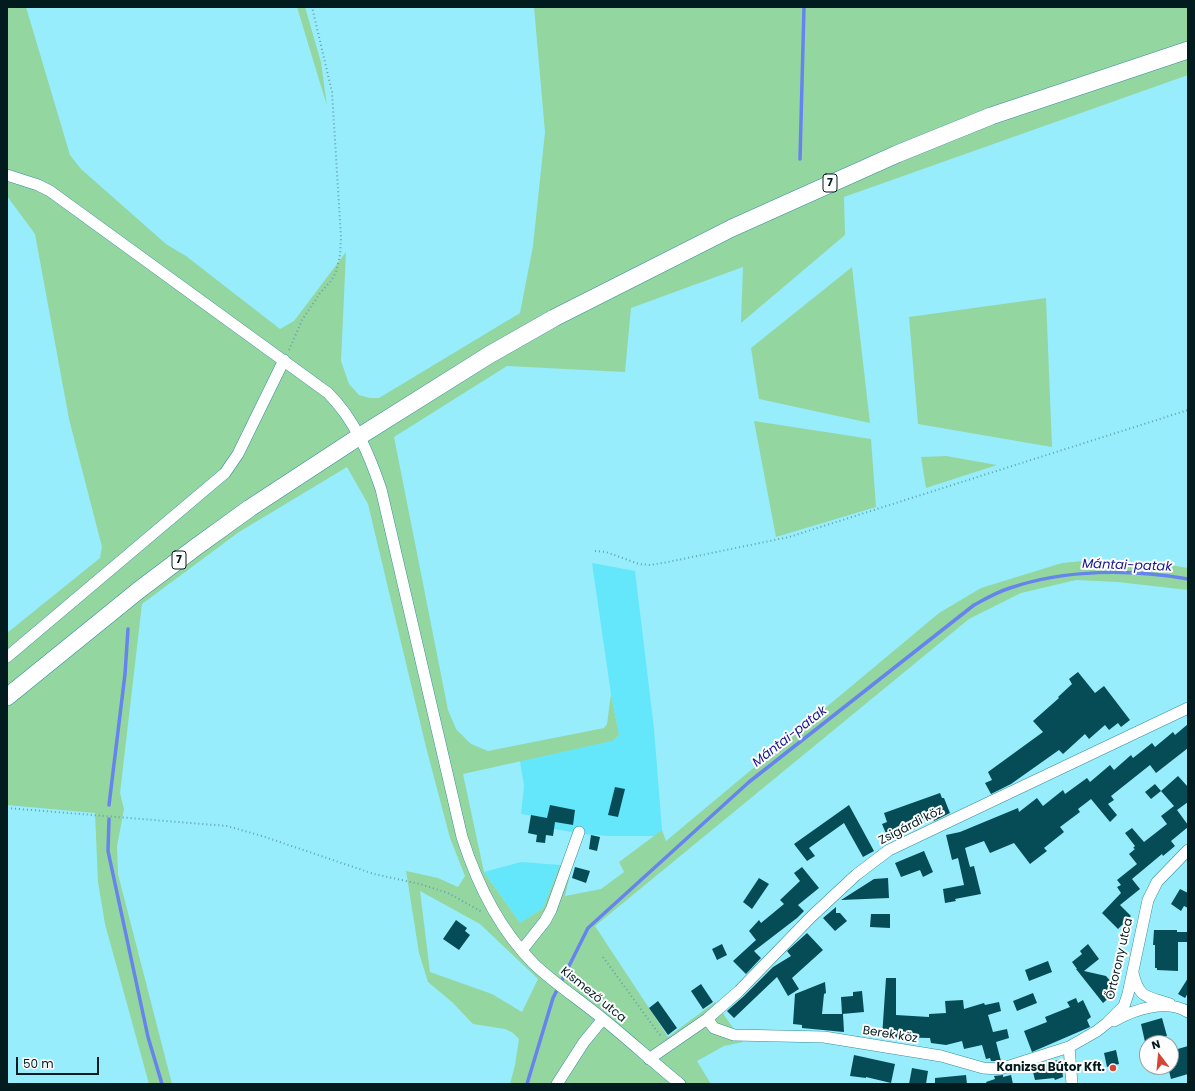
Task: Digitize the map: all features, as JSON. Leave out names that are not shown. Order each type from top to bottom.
[{"type":"main road","name":"7","points":[[7,697],[196,547],[250,508],[360,436],[489,355],[554,318],[739,224],[897,154],[991,116],[1188,50]]},
{"type":"street","name":"Kismező utca","points":[[7,175],[38,185],[50,191],[328,393],[349,417],[360,436],[376,477],[387,514],[468,858],[483,891],[498,919],[533,963],[552,980],[603,1019],[680,1084]]},
{"type":"street","points":[[7,657],[225,473],[238,454],[284,360]]},
{"type":"street","name":"Zsigárdi köz","points":[[649,1058],[707,1019],[739,991],[812,916],[856,875],[889,850],[911,838],[1188,708]]},
{"type":"street","points":[[522,950],[545,921],[551,910],[579,832]]},
{"type":"street","name":"Őrtorony utca","points":[[1069,1046],[1097,1031],[1124,1006],[1128,994],[1145,910],[1152,890],[1166,872],[1188,850]]},
{"type":"street","points":[[1132,970],[1136,985],[1140,992],[1184,1010]]},
{"type":"street","points":[[1097,1031],[1122,1016],[1136,1010],[1162,1006],[1184,1010]]},
{"type":"street","points":[[556,1084],[575,1055],[603,1019]]},
{"type":"street","name":"Berek köz","points":[[707,1019],[714,1028],[734,1035],[824,1037],[942,1056],[992,1069],[1000,1069],[1069,1046]]},
{"type":"street","points":[[1069,1046],[1072,1084]]},
{"type":"path","points":[[284,360],[302,320],[320,293],[332,281],[340,255],[341,237],[332,92],[312,7]]},
{"type":"path","points":[[595,551],[606,552],[639,564],[650,565],[789,537],[1188,410]]},
{"type":"path","points":[[7,808],[227,826],[262,836],[374,874],[420,884],[448,893],[488,916],[498,919]]},
{"type":"path","points":[[603,957],[659,1034],[671,1044]]},
{"type":"shaded area","points":[[592,563],[635,571],[654,729],[662,830],[655,836],[609,836],[583,834],[538,826],[540,817],[521,814],[524,786],[520,761],[611,741],[619,735],[611,694]]},
{"type":"shaded area","points":[[521,862],[560,865],[543,908],[520,923],[484,872]]},
{"type":"green space","points":[[7,7],[26,7],[70,155],[81,169],[166,244],[186,256],[280,329],[294,321],[346,252],[341,361],[349,384],[359,395],[370,398],[379,398],[520,313],[533,246],[545,132],[534,7],[1188,7],[1188,75],[844,197],[845,235],[741,323],[743,267],[631,308],[625,372],[507,366],[394,437],[448,710],[456,729],[471,744],[488,751],[604,728],[607,724],[611,694],[619,735],[612,741],[463,774],[484,872],[520,923],[543,908],[560,865],[572,866],[565,896],[601,889],[624,872],[619,862],[662,830],[666,841],[939,613],[981,588],[1062,563],[1094,560],[1164,564],[1188,568],[1188,590],[1118,582],[1076,580],[1021,593],[969,619],[595,926],[668,1037],[715,1002],[743,1042],[724,1046],[697,1061],[711,1084],[510,1084],[519,1039],[513,1033],[505,1029],[473,1024],[452,1002],[428,982],[419,953],[406,871],[438,878],[458,887],[465,876],[450,838],[426,747],[368,504],[347,467],[239,532],[142,604],[120,793],[124,809],[117,846],[118,874],[172,1084],[149,1084],[105,924],[98,882],[95,813],[7,805],[7,633],[100,558],[102,547],[69,419],[35,234],[7,196]],"holes":[[[420,891],[480,924],[538,979],[522,1012],[492,994],[430,972]]]},
{"type":"green space","points":[[297,7],[305,7],[321,62],[327,106]]},
{"type":"green space","points":[[852,267],[870,423],[759,399],[751,348]]},
{"type":"green space","points":[[1046,298],[1052,447],[918,424],[909,317]]},
{"type":"green space","points":[[754,421],[871,439],[876,507],[776,537]]},
{"type":"green space","points":[[946,456],[997,465],[926,488],[921,457]]},
{"type":"building","points":[[1078,672],[1095,693],[1104,686],[1130,720],[1121,727],[1118,723],[1109,730],[1105,725],[1089,739],[1085,734],[1063,754],[1059,750],[1011,784],[991,794],[985,783],[992,780],[988,772],[1043,732],[1033,721],[1059,698],[1058,697],[1072,684],[1069,679]]},
{"type":"building","points":[[1188,724],[1188,748],[1156,773],[1150,765],[1111,796],[1114,800],[1108,804],[1117,815],[1110,822],[1091,799],[1078,809],[1080,812],[1060,827],[1064,832],[1044,848],[1047,851],[1030,864],[1014,843],[990,853],[984,841],[965,848],[970,867],[974,866],[981,894],[955,899],[956,901],[945,903],[943,889],[964,885],[958,858],[952,860],[946,835],[960,832],[1018,808],[1019,812],[1037,798],[1043,806],[1063,790],[1065,794],[1087,778],[1090,782],[1110,765],[1114,770],[1131,755],[1133,758],[1152,743],[1155,747],[1173,732],[1175,735]]},
{"type":"building","points":[[1178,776],[1188,787],[1188,802],[1177,810],[1188,827],[1171,841],[1175,846],[1163,856],[1162,854],[1132,879],[1140,889],[1120,905],[1131,916],[1118,929],[1102,913],[1121,893],[1117,887],[1121,885],[1117,880],[1137,864],[1129,854],[1135,849],[1133,848],[1135,846],[1125,833],[1132,828],[1144,842],[1167,824],[1161,816],[1174,806],[1161,791]]},
{"type":"building","points":[[1155,784],[1161,791],[1151,799],[1145,792]]},
{"type":"building","points":[[615,787],[625,789],[618,817],[608,815]]},
{"type":"building","points":[[940,793],[942,798],[944,798],[950,813],[934,821],[932,815],[898,827],[901,834],[892,837],[891,835],[887,836],[882,824],[887,822],[884,813]]},
{"type":"building","points":[[550,805],[575,810],[573,825],[555,822],[553,836],[546,835],[545,843],[536,842],[537,835],[528,833],[531,815],[547,818]]},
{"type":"building","points":[[849,805],[874,851],[863,857],[844,823],[809,848],[815,856],[807,861],[794,844]]},
{"type":"building","points":[[591,835],[600,837],[597,851],[589,849]]},
{"type":"building","points":[[924,851],[933,872],[923,877],[920,870],[901,877],[895,863]]},
{"type":"building","points":[[575,867],[590,871],[586,883],[572,878]]},
{"type":"building","points":[[802,867],[819,888],[798,905],[804,911],[797,918],[754,951],[761,958],[746,974],[733,961],[756,940],[749,931],[759,920],[761,923],[784,904],[780,900],[800,881],[794,873]]},
{"type":"building","points":[[759,878],[769,884],[752,909],[743,902]]},
{"type":"building","points":[[888,878],[889,898],[841,900],[874,879]]},
{"type":"building","points":[[1180,889],[1188,893],[1188,908],[1184,906],[1181,911],[1171,904]]},
{"type":"building","points":[[836,907],[836,913],[840,913],[847,921],[835,931],[823,918]]},
{"type":"building","points":[[871,914],[890,914],[890,928],[870,927]]},
{"type":"building","points":[[456,920],[467,928],[465,931],[470,935],[459,950],[443,939]]},
{"type":"building","points":[[1154,930],[1177,930],[1177,932],[1188,932],[1188,942],[1178,942],[1178,971],[1157,970],[1157,968],[1155,968],[1155,945],[1153,945]]},
{"type":"building","points":[[807,933],[823,950],[792,978],[799,989],[788,996],[777,977],[734,1018],[727,1011],[773,967],[791,956],[787,951]]},
{"type":"building","points":[[722,944],[727,955],[717,960],[712,949]]},
{"type":"building","points":[[1088,944],[1099,959],[1084,971],[1106,976],[1118,990],[1103,1003],[1072,962],[1082,954],[1080,951]]},
{"type":"building","points":[[1048,961],[1052,972],[1029,981],[1025,970]]},
{"type":"building","points":[[886,978],[896,978],[896,1015],[929,1017],[929,1014],[946,1013],[945,1001],[963,1000],[964,1009],[984,1003],[985,1005],[999,1002],[1001,1011],[988,1015],[993,1032],[1007,1029],[1009,1038],[996,1042],[1001,1061],[991,1061],[990,1058],[986,1059],[982,1045],[964,1049],[962,1041],[946,1045],[931,1043],[930,1038],[882,1037]]},
{"type":"building","points":[[1188,978],[1188,993],[1185,998],[1178,994]]},
{"type":"building","points":[[825,982],[826,993],[824,994],[822,1014],[843,1014],[844,1032],[802,1028],[802,1025],[793,1024],[795,994]]},
{"type":"building","points":[[701,984],[713,1002],[703,1009],[691,991]]},
{"type":"building","points":[[862,991],[864,1012],[842,1014],[841,997],[853,996],[853,992]]},
{"type":"building","points":[[1033,993],[1037,1003],[1017,1011],[1013,1001]]},
{"type":"building","points":[[1076,998],[1078,1003],[1083,1000],[1091,1017],[1087,1020],[1090,1027],[1032,1052],[1024,1031],[1047,1022],[1045,1017],[1070,1007],[1067,1002]]},
{"type":"building","points":[[658,1001],[677,1028],[668,1035],[649,1008]]},
{"type":"building","points":[[1162,1018],[1167,1035],[1143,1035],[1141,1024]]},
{"type":"building","points":[[1188,1046],[1188,1074],[1171,1079],[1170,1075],[1179,1075],[1179,1049]]},
{"type":"building","points":[[1116,1050],[1119,1064],[1107,1067],[1104,1053]]},
{"type":"building","points":[[854,1055],[895,1064],[891,1083],[866,1077],[850,1076]]},
{"type":"building","points":[[1061,1059],[1063,1077],[1055,1080],[1054,1078],[1035,1080],[1032,1068]]},
{"type":"building","points":[[912,1068],[928,1071],[926,1084],[909,1084]]},
{"type":"building","points":[[966,1075],[967,1084],[935,1084],[935,1078]]},
{"type":"building","points":[[1003,1075],[1003,1077],[1011,1075],[1013,1084],[987,1084],[986,1082],[995,1079],[994,1076]]},
{"type":"waterway","points":[[800,159],[804,7]]},
{"type":"waterway","name":"Mántai-patak","points":[[527,1084],[553,998],[588,928],[749,782],[974,605],[1010,588],[1053,577],[1076,574],[1121,572],[1188,579]]},
{"type":"waterway","points":[[109,805],[125,674],[128,629]]},
{"type":"waterway","points":[[109,819],[108,851],[148,1037],[162,1084]]},
{"type":"place","name":"Kanizsa Bútor Kft.","points":[[1113,1068]]}]
